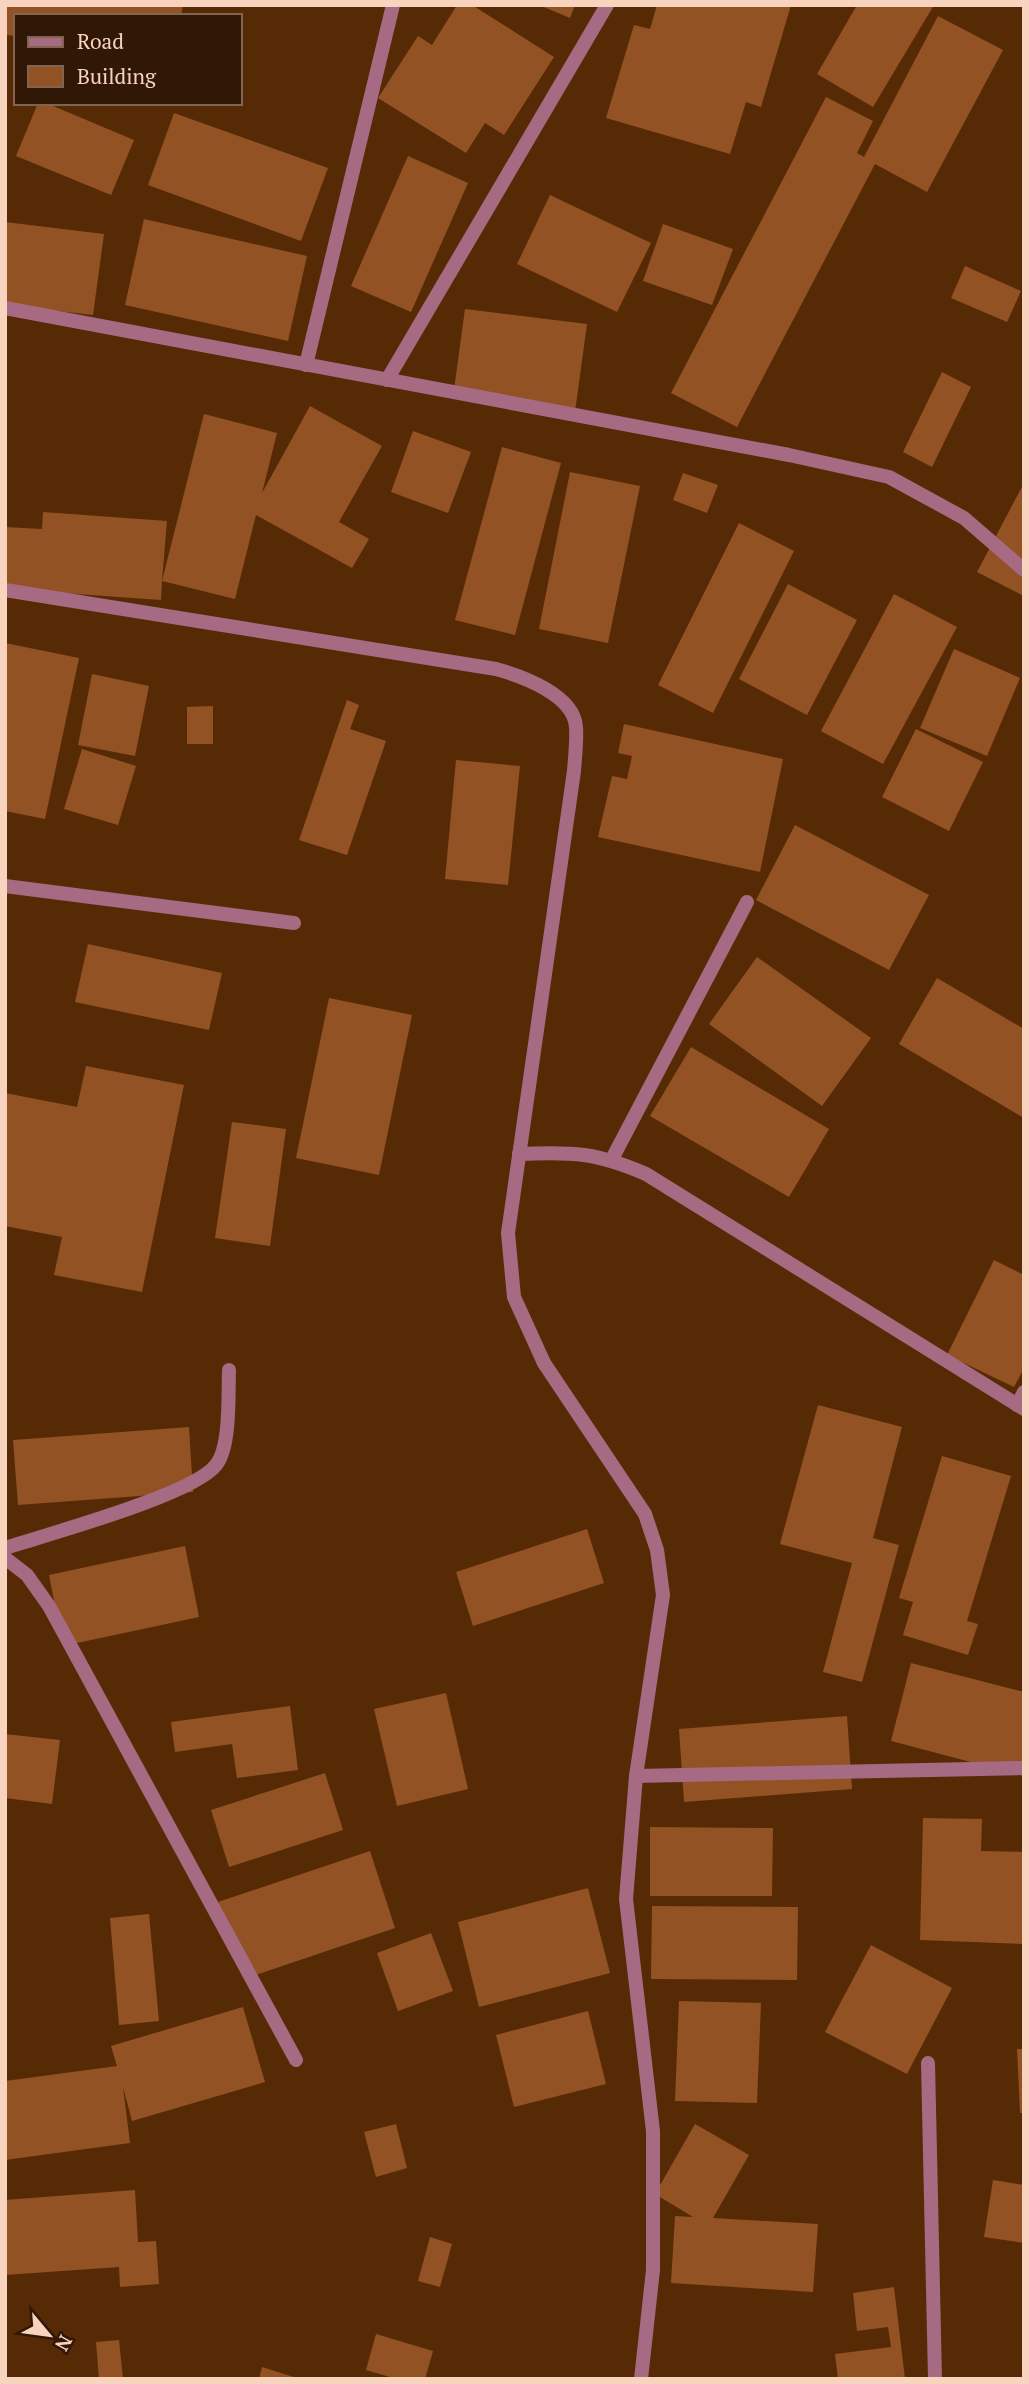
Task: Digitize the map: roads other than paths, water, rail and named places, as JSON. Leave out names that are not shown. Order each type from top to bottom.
[{"type":"street","points":[[306,365],[393,5]]},
{"type":"street","points":[[387,380],[607,5]]},
{"type":"street","points":[[5,309],[776,453],[889,477],[964,518],[1024,570]]},
{"type":"street","points":[[5,590],[496,669],[531,679],[559,698],[577,724],[574,771],[508,1233],[514,1297],[544,1363],[645,1514],[657,1550],[663,1595],[636,1776],[626,1899],[653,2131],[653,2270],[641,2379]]},
{"type":"street","points":[[5,886],[294,923]]},
{"type":"street","points":[[612,1159],[747,902]]},
{"type":"street","points":[[519,1154],[575,1152],[612,1159],[646,1174],[1021,1402]]},
{"type":"street","points":[[5,1548],[179,1491],[217,1465],[226,1435],[229,1370]]},
{"type":"street","points":[[5,1558],[27,1575],[49,1606],[296,2060]]},
{"type":"street","points":[[636,1776],[1024,1768]]},
{"type":"street","points":[[928,2063],[935,2379]]}]
